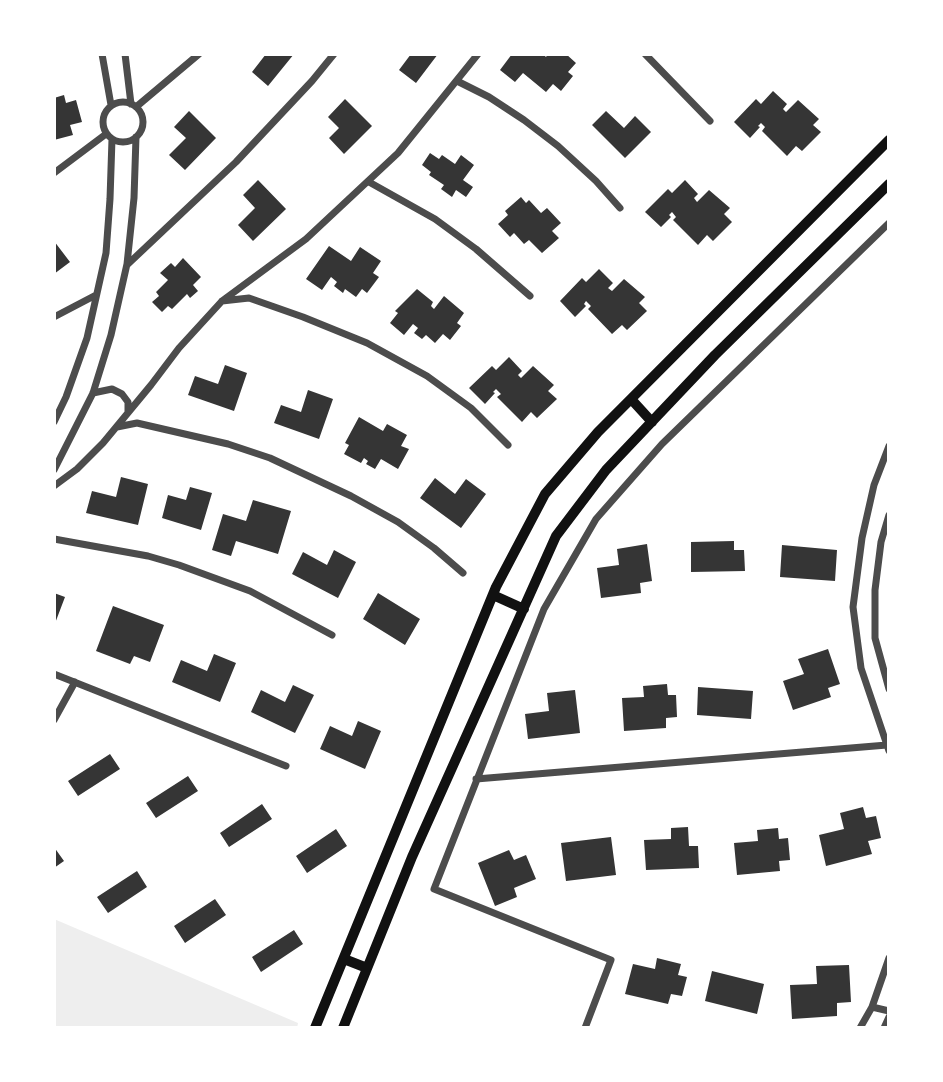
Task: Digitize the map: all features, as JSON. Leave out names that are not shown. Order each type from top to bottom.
[{"type":"main road","points":[[315,1028],[493,595],[545,494],[598,432],[889,140]]},
{"type":"main road","points":[[343,1028],[412,857],[556,536],[606,470],[715,355],[889,184]]},
{"type":"main road","points":[[631,399],[652,422]]},
{"type":"main road","points":[[493,595],[524,609]]},
{"type":"main road","points":[[344,959],[368,968]]},
{"type":"street","points":[[102,54],[111,105]]},
{"type":"street","points":[[54,470],[93,393],[111,335],[127,264],[134,198],[136,137],[143,125],[143,119],[134,106],[125,54]]},
{"type":"street","points":[[134,106],[199,54]]},
{"type":"street","points":[[127,264],[236,162],[334,54]]},
{"type":"street","points":[[54,486],[77,469],[116,427],[178,348],[222,301],[306,239],[398,153],[478,54]]},
{"type":"street","points":[[645,54],[710,121]]},
{"type":"street","points":[[457,81],[489,97],[558,146],[596,181],[620,208]]},
{"type":"street","points":[[54,422],[87,338],[106,253],[110,200],[109,137],[102,122],[103,116],[111,105],[124,102],[134,106]]},
{"type":"street","points":[[109,137],[124,143],[136,137]]},
{"type":"street","points":[[54,173],[109,137]]},
{"type":"street","points":[[369,181],[435,219],[476,249],[530,296]]},
{"type":"street","points":[[585,1028],[611,960],[434,889],[544,609],[596,519],[662,444],[889,223]]},
{"type":"street","points":[[54,317],[96,295]]},
{"type":"street","points":[[222,301],[249,299],[367,343],[427,376],[471,408],[508,445]]},
{"type":"street","points":[[93,393],[112,389],[122,394],[128,402],[128,413]]},
{"type":"street","points":[[116,427],[137,423],[228,444],[270,458],[351,496],[398,522],[463,573]]},
{"type":"street","points":[[476,779],[888,748],[861,668],[853,607],[862,538],[874,485],[889,446]]},
{"type":"street","points":[[889,515],[875,590],[875,638],[889,689]]},
{"type":"street","points":[[54,539],[148,556],[178,565],[250,591],[332,635]]},
{"type":"street","points":[[54,674],[286,766]]},
{"type":"street","points":[[54,720],[75,682]]},
{"type":"street","points":[[860,1028],[872,1007],[889,958]]},
{"type":"street","points":[[872,1007],[889,1011]]},
{"type":"street","points":[[884,1028],[889,1017]]},
{"type":"shaded area","points":[[54,919],[298,1023],[297,1028],[54,1028]]},
{"type":"building","points":[[266,54],[294,54],[268,86],[252,72]]},
{"type":"building","points":[[411,54],[438,54],[416,83],[399,70]]},
{"type":"building","points":[[512,54],[543,54],[546,57],[548,54],[566,54],[576,63],[568,72],[573,76],[561,91],[553,84],[546,92],[523,73],[515,82],[500,70]]},
{"type":"building","points":[[773,91],[787,104],[783,109],[786,112],[798,100],[819,119],[813,125],[821,132],[802,151],[796,146],[787,156],[762,131],[765,127],[761,123],[750,138],[734,122],[756,99],[761,104]]},
{"type":"building","points":[[64,95],[66,103],[76,100],[82,122],[70,125],[73,135],[54,140],[54,98]]},
{"type":"building","points":[[345,99],[372,126],[344,154],[329,138],[339,128],[328,117]]},
{"type":"building","points":[[189,111],[216,138],[185,170],[169,155],[186,138],[174,127]]},
{"type":"building","points":[[606,111],[624,128],[635,116],[651,132],[625,158],[592,125]]},
{"type":"building","points":[[430,153],[439,159],[442,155],[455,164],[461,155],[474,165],[463,180],[473,187],[466,197],[456,190],[452,197],[441,189],[444,185],[429,175],[431,172],[422,165]]},
{"type":"building","points":[[258,180],[286,209],[253,241],[238,225],[255,208],[243,195]]},
{"type":"building","points":[[685,180],[698,194],[694,198],[697,202],[709,190],[730,208],[724,214],[732,222],[713,241],[707,235],[698,245],[673,220],[676,217],[672,212],[669,215],[671,217],[661,227],[645,212],[668,189],[672,193]]},
{"type":"building","points":[[521,197],[526,203],[529,200],[541,213],[547,208],[561,223],[552,231],[559,238],[542,253],[529,240],[524,244],[514,233],[510,237],[498,224],[508,215],[505,211]]},
{"type":"building","points":[[54,241],[70,262],[54,274]]},
{"type":"building","points":[[329,246],[351,261],[360,247],[381,261],[373,273],[379,277],[367,293],[362,289],[356,297],[345,289],[343,293],[334,286],[337,282],[331,277],[322,290],[306,279]]},
{"type":"building","points":[[183,258],[201,277],[193,285],[198,291],[190,298],[187,294],[172,309],[168,306],[162,312],[152,302],[159,296],[156,292],[168,280],[160,273],[171,263],[175,267]]},
{"type":"building","points":[[599,269],[613,283],[608,288],[612,291],[624,279],[645,297],[639,303],[647,311],[627,330],[622,325],[612,334],[588,309],[591,306],[586,301],[586,306],[575,317],[560,301],[582,278],[586,282]]},
{"type":"building","points":[[417,289],[433,302],[431,306],[434,309],[444,296],[464,313],[457,323],[461,326],[450,340],[443,334],[435,343],[426,335],[422,339],[414,333],[418,328],[413,324],[404,335],[390,323],[398,313],[395,311]]},
{"type":"building","points":[[509,357],[522,371],[518,375],[521,378],[533,366],[554,385],[548,391],[557,399],[537,418],[531,412],[522,422],[497,397],[501,394],[496,389],[485,404],[469,388],[492,366],[496,370]]},
{"type":"building","points":[[225,365],[247,373],[234,411],[188,395],[195,376],[218,384]]},
{"type":"building","points":[[308,390],[333,399],[319,439],[274,423],[281,405],[301,412]]},
{"type":"building","points":[[359,417],[383,431],[387,424],[407,435],[401,446],[409,449],[398,469],[381,459],[375,469],[366,464],[368,461],[364,458],[361,463],[344,454],[349,445],[345,443]]},
{"type":"building","points":[[121,477],[148,484],[138,525],[86,513],[92,491],[116,497]]},
{"type":"building","points":[[435,478],[455,494],[466,479],[486,494],[461,528],[420,498]]},
{"type":"building","points":[[190,487],[212,493],[201,530],[162,518],[168,495],[186,500]]},
{"type":"building","points":[[253,500],[291,511],[278,554],[236,541],[231,556],[212,550],[223,514],[246,521]]},
{"type":"building","points":[[734,541],[734,550],[744,550],[745,571],[691,572],[691,542]]},
{"type":"building","points":[[647,544],[652,581],[640,583],[641,593],[601,598],[597,568],[619,565],[617,549]]},
{"type":"building","points":[[782,545],[837,550],[835,581],[780,577]]},
{"type":"building","points":[[334,550],[356,562],[338,598],[292,574],[303,552],[327,565]]},
{"type":"building","points":[[54,593],[65,597],[54,626]]},
{"type":"building","points":[[378,593],[420,619],[405,645],[363,619]]},
{"type":"building","points":[[113,606],[164,625],[150,662],[134,656],[130,664],[96,651]]},
{"type":"building","points":[[828,649],[840,684],[828,688],[831,697],[793,710],[783,681],[804,674],[798,659]]},
{"type":"building","points":[[214,654],[236,663],[220,702],[172,682],[181,660],[207,671]]},
{"type":"building","points":[[667,684],[668,695],[676,695],[677,717],[666,718],[666,728],[624,731],[622,698],[644,697],[643,686]]},
{"type":"building","points":[[293,685],[314,695],[295,733],[251,712],[261,690],[285,702]]},
{"type":"building","points":[[698,687],[753,691],[751,719],[697,715]]},
{"type":"building","points":[[575,690],[580,733],[528,739],[525,714],[549,711],[547,693]]},
{"type":"building","points":[[358,721],[381,731],[365,769],[320,749],[330,726],[352,736]]},
{"type":"building","points":[[110,754],[120,769],[78,796],[68,781]]},
{"type":"building","points":[[188,776],[198,791],[156,818],[146,803]]},
{"type":"building","points":[[262,804],[272,819],[229,847],[220,833]]},
{"type":"building","points":[[863,807],[866,818],[876,816],[881,838],[868,841],[872,854],[826,866],[819,835],[844,829],[840,813]]},
{"type":"building","points":[[688,827],[689,846],[698,846],[699,868],[646,870],[644,840],[671,839],[671,828]]},
{"type":"building","points":[[778,828],[779,839],[788,838],[790,860],[779,861],[780,871],[737,875],[734,843],[758,841],[757,830]]},
{"type":"building","points":[[336,829],[347,846],[307,873],[296,856]]},
{"type":"building","points":[[611,837],[616,875],[566,881],[561,843]]},
{"type":"building","points":[[54,847],[64,861],[54,868]]},
{"type":"building","points":[[509,850],[514,860],[526,855],[536,879],[514,888],[517,897],[495,906],[478,863]]},
{"type":"building","points":[[137,871],[147,887],[108,913],[97,897]]},
{"type":"building","points":[[215,899],[226,915],[185,943],[174,926]]},
{"type":"building","points":[[294,930],[303,944],[261,972],[252,957]]},
{"type":"building","points":[[657,958],[681,964],[678,975],[687,977],[682,996],[671,994],[668,1004],[625,994],[633,964],[655,969]]},
{"type":"building","points":[[849,965],[851,1002],[837,1003],[837,1016],[792,1019],[790,985],[817,984],[816,966]]},
{"type":"building","points":[[712,971],[764,984],[757,1014],[705,1001]]}]
